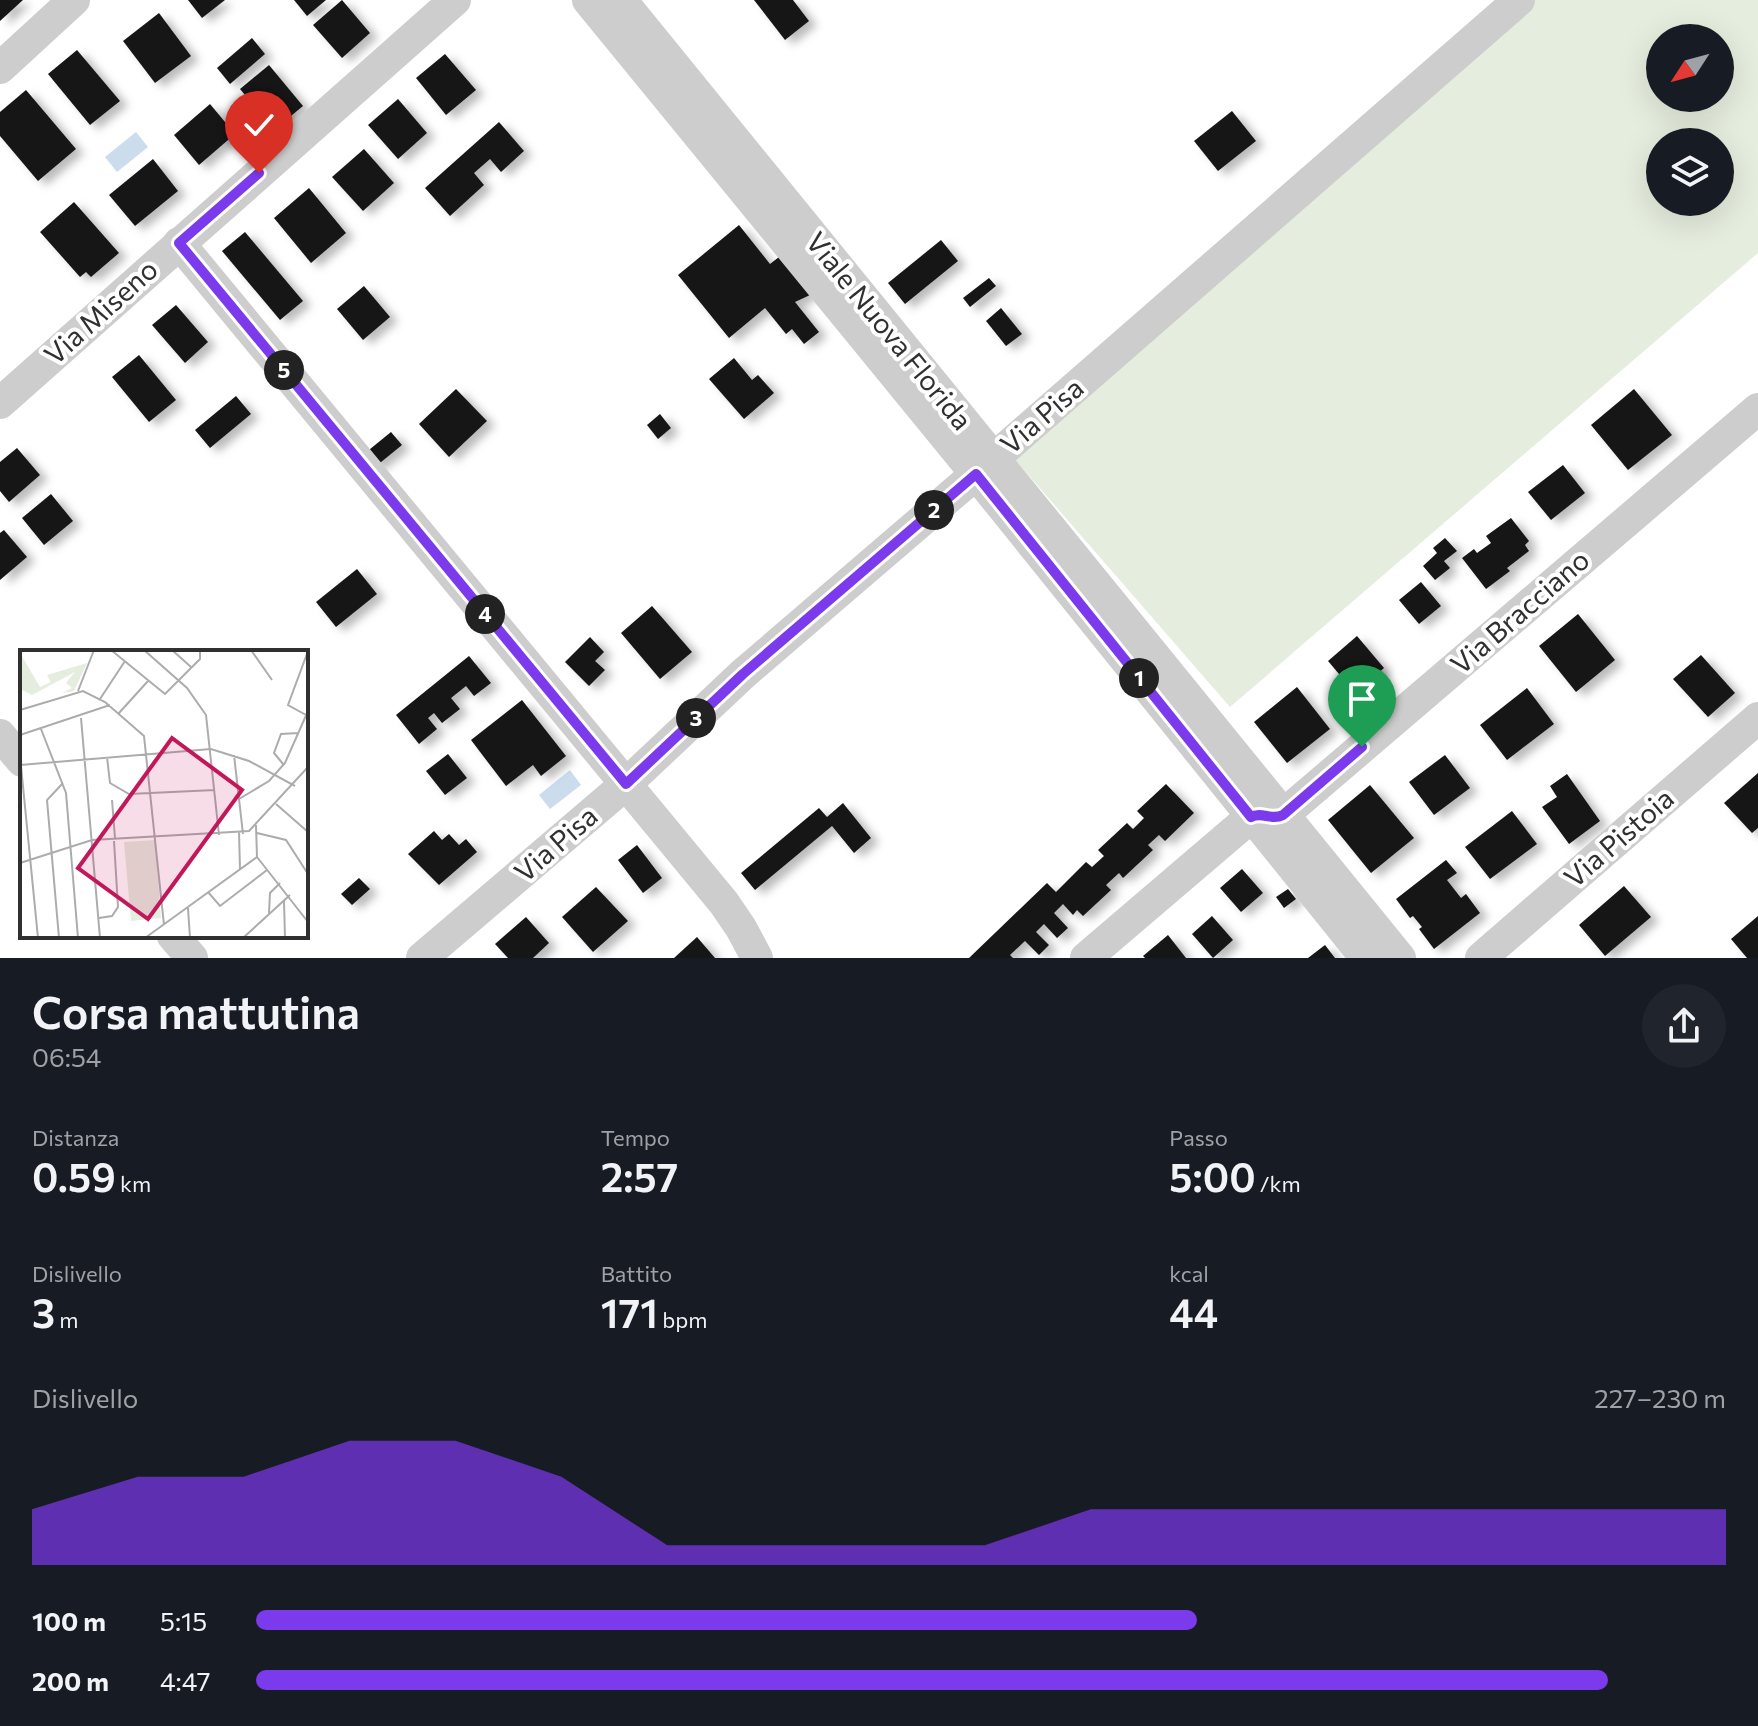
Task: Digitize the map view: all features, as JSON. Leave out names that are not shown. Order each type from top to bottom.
[{"type":"street","points":[[0,68],[74,0]]},
{"type":"street","name":"Via Miseno","points":[[0,403],[455,0]]},
{"type":"street","name":"Viale Nuova Florida","points":[[588,0],[984,467]]},
{"type":"street","name":"Viale Nuova Florida","points":[[621,0],[984,467],[1267,816],[1400,958]]},
{"type":"street","name":"Via Pisa","points":[[422,958],[626,784],[743,674],[1519,0]]},
{"type":"street","points":[[179,243],[724,903],[757,958]]},
{"type":"street","name":"Via Bracciano","points":[[1086,958],[1267,816],[1758,409]]},
{"type":"street","name":"Via Pistoia","points":[[1481,958],[1758,718]]},
{"type":"street","points":[[0,735],[20,759]]},
{"type":"street","name":"Viale Nuova Florida","points":[[1267,816],[1366,958]]},
{"type":"street","points":[[175,938],[192,958]]},
{"type":"green space","points":[[1532,0],[1758,0],[1758,253],[1230,707],[1011,455]]},
{"type":"water","points":[[136,132],[148,147],[117,172],[105,157]]},
{"type":"water","points":[[570,770],[581,785],[550,809],[539,795]]},
{"type":"building","points":[[0,0],[23,0],[0,21]]},
{"type":"building","points":[[188,0],[225,0],[202,18]]},
{"type":"building","points":[[294,0],[326,0],[307,16]]},
{"type":"building","points":[[342,0],[370,33],[342,58],[313,25]]},
{"type":"building","points":[[754,0],[793,0],[809,21],[785,40]]},
{"type":"building","points":[[159,13],[191,56],[155,83],[123,41]]},
{"type":"building","points":[[252,38],[265,54],[230,84],[217,68]]},
{"type":"building","points":[[77,50],[120,101],[90,125],[48,74]]},
{"type":"building","points":[[445,54],[476,90],[446,115],[416,78]]},
{"type":"building","points":[[269,65],[303,106],[274,130],[240,89]]},
{"type":"building","points":[[26,90],[76,149],[38,181],[0,136],[0,112]]},
{"type":"building","points":[[398,99],[427,133],[398,159],[368,125]]},
{"type":"building","points":[[210,104],[235,134],[199,165],[174,135]]},
{"type":"building","points":[[1232,111],[1256,141],[1218,171],[1194,141]]},
{"type":"building","points":[[499,122],[524,151],[501,172],[490,159],[474,173],[484,185],[450,216],[425,188]]},
{"type":"building","points":[[364,149],[394,183],[363,211],[332,177]]},
{"type":"building","points":[[153,159],[178,191],[135,226],[109,195]]},
{"type":"building","points":[[309,188],[346,233],[311,263],[274,218]]},
{"type":"building","points":[[74,202],[119,253],[91,277],[86,272],[80,277],[40,232]]},
{"type":"building","points":[[739,225],[770,264],[779,257],[810,295],[795,302],[819,332],[804,344],[792,329],[786,334],[765,308],[729,338],[678,275]]},
{"type":"building","points":[[245,232],[303,301],[280,320],[222,251]]},
{"type":"building","points":[[941,240],[958,261],[905,304],[888,283]]},
{"type":"building","points":[[989,278],[996,286],[970,307],[963,298]]},
{"type":"building","points":[[364,286],[390,317],[363,340],[337,309]]},
{"type":"building","points":[[176,305],[208,342],[185,363],[152,325]]},
{"type":"building","points":[[1001,308],[1022,334],[1006,346],[986,321]]},
{"type":"building","points":[[139,355],[176,400],[149,422],[112,377]]},
{"type":"building","points":[[734,358],[752,380],[758,375],[774,393],[744,419],[709,379]]},
{"type":"building","points":[[456,389],[487,421],[449,457],[419,424]]},
{"type":"building","points":[[1634,389],[1672,435],[1628,470],[1591,425]]},
{"type":"building","points":[[236,396],[251,414],[210,448],[195,430]]},
{"type":"building","points":[[660,414],[671,428],[658,439],[647,425]]},
{"type":"building","points":[[391,432],[402,445],[375,467],[364,454]]},
{"type":"building","points":[[17,448],[40,475],[9,502],[0,491],[0,462]]},
{"type":"building","points":[[1563,465],[1585,493],[1551,520],[1528,492]]},
{"type":"building","points":[[51,494],[73,521],[44,545],[22,518]]},
{"type":"building","points":[[1511,518],[1529,541],[1525,545],[1529,551],[1507,568],[1510,571],[1486,589],[1462,558],[1474,549],[1477,553],[1491,543],[1486,536]]},
{"type":"building","points":[[4,530],[27,557],[0,580],[0,533]]},
{"type":"building","points":[[1445,538],[1457,551],[1444,561],[1450,568],[1435,580],[1423,566],[1437,553],[1433,548]]},
{"type":"building","points":[[357,569],[377,594],[336,627],[316,602]]},
{"type":"building","points":[[1421,582],[1441,606],[1419,624],[1399,600]]},
{"type":"building","points":[[652,606],[692,652],[660,679],[621,633]]},
{"type":"building","points":[[1578,614],[1615,660],[1576,692],[1539,646]]},
{"type":"building","points":[[1357,636],[1384,668],[1355,693],[1328,661]]},
{"type":"building","points":[[590,637],[604,652],[595,661],[605,670],[589,686],[565,662]]},
{"type":"building","points":[[1701,655],[1735,693],[1708,717],[1673,679]]},
{"type":"building","points":[[469,656],[491,683],[474,696],[466,686],[451,698],[460,709],[442,723],[434,713],[428,718],[437,729],[419,744],[396,715]]},
{"type":"building","points":[[1297,687],[1330,729],[1287,763],[1254,722]]},
{"type":"building","points":[[1527,688],[1554,724],[1507,760],[1480,725]]},
{"type":"building","points":[[522,700],[566,756],[541,776],[533,765],[506,786],[471,740]]},
{"type":"building","points":[[448,754],[467,778],[445,795],[426,771]]},
{"type":"building","points":[[1445,755],[1470,788],[1434,815],[1409,782]]},
{"type":"building","points":[[1758,773],[1758,828],[1752,833],[1724,803]]},
{"type":"building","points":[[1567,774],[1600,821],[1569,844],[1542,807],[1557,797],[1550,786]]},
{"type":"building","points":[[1166,784],[1194,813],[1165,841],[1159,835],[1148,845],[1153,850],[1123,878],[1119,873],[1106,885],[1111,890],[1083,916],[1077,910],[1073,915],[1063,904],[1054,913],[1068,928],[1057,938],[1044,924],[1036,932],[1049,945],[1039,955],[1025,941],[1010,955],[1013,958],[969,958],[1047,883],[1056,892],[1086,862],[1092,867],[1104,856],[1098,850],[1127,823],[1133,829],[1144,818],[1137,811]]},
{"type":"building","points":[[1370,785],[1414,838],[1371,873],[1328,820]]},
{"type":"building","points":[[843,803],[871,838],[854,853],[832,826],[755,890],[741,873],[819,808],[827,817]]},
{"type":"building","points":[[1512,811],[1537,844],[1490,879],[1465,847]]},
{"type":"building","points":[[434,831],[442,840],[449,834],[459,845],[466,839],[477,852],[439,885],[408,854]]},
{"type":"building","points":[[637,845],[662,878],[643,893],[618,860]]},
{"type":"building","points":[[1446,860],[1457,873],[1447,880],[1461,898],[1466,894],[1480,913],[1434,949],[1419,929],[1422,927],[1413,916],[1410,918],[1396,899]]},
{"type":"building","points":[[1242,869],[1263,893],[1241,912],[1220,888]]},
{"type":"building","points":[[359,878],[370,889],[352,905],[341,894]]},
{"type":"building","points":[[1624,886],[1651,917],[1605,956],[1579,925]]},
{"type":"building","points":[[596,887],[628,921],[593,952],[562,917]]},
{"type":"building","points":[[1288,889],[1296,899],[1284,908],[1276,897]]},
{"type":"building","points":[[1212,916],[1233,940],[1213,958],[1192,934]]},
{"type":"building","points":[[1758,916],[1758,958],[1747,958],[1731,939]]},
{"type":"building","points":[[526,917],[549,943],[533,958],[508,958],[495,944]]},
{"type":"building","points":[[1168,935],[1186,958],[1143,956]]},
{"type":"building","points":[[697,937],[715,958],[674,958]]},
{"type":"building","points":[[1325,945],[1335,958],[1308,958]]},
{"type":"route","points":[[259,173],[179,243],[626,784],[743,674],[976,474],[1251,817],[1259,814],[1274,819],[1283,815],[1362,747]]}]
